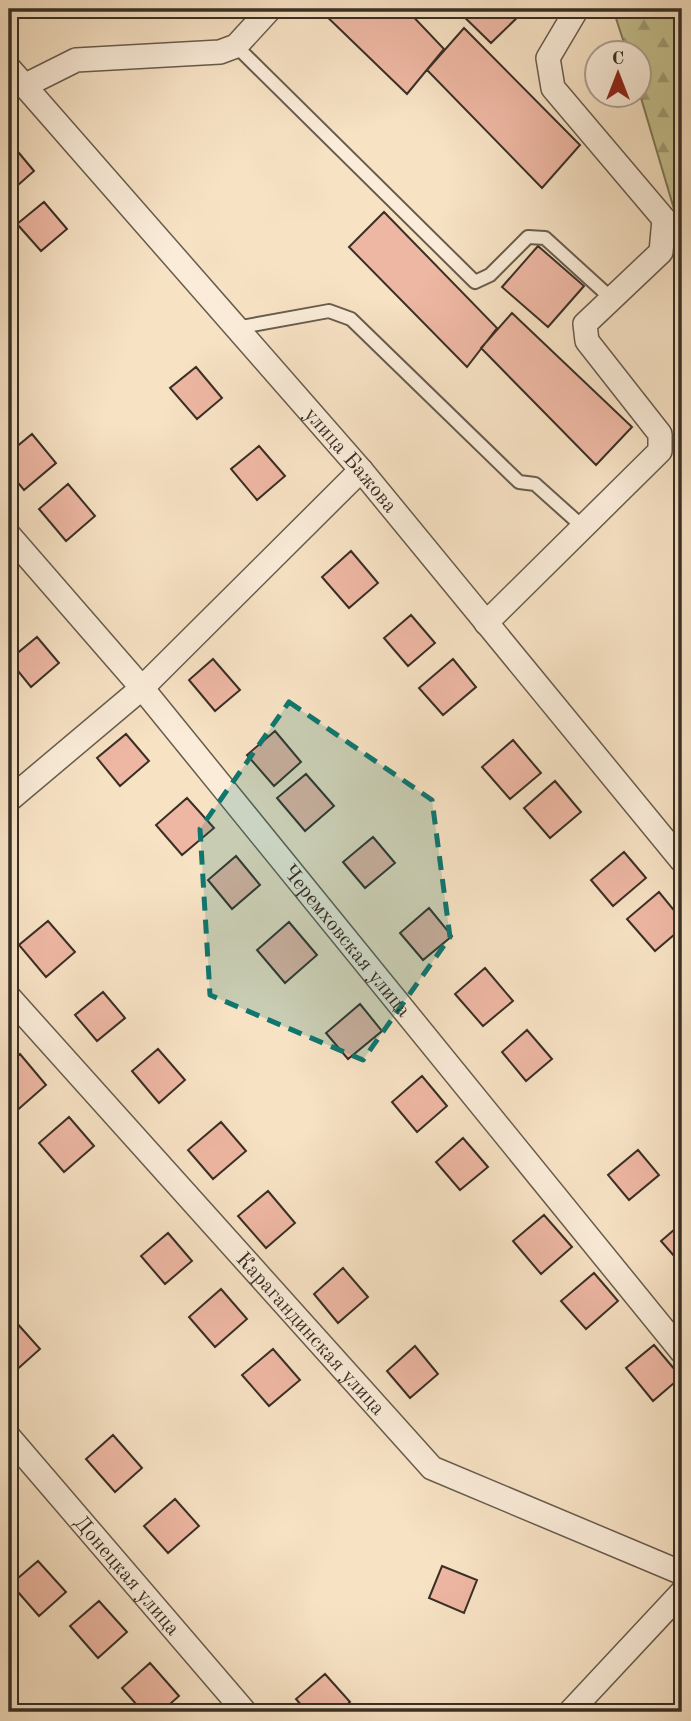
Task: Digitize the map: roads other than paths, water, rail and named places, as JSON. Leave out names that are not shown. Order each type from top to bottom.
[{"type":"street","points":[[24,86],[76,60],[220,52],[236,46],[270,9]]},
{"type":"street","points":[[486,623],[660,451],[660,433],[587,341],[585,324],[661,252],[664,219],[553,88],[548,58],[577,9]]},
{"type":"street","name":"улица Бажова","points":[[9,68],[360,470],[682,861]]},
{"type":"street","points":[[9,800],[142,688],[360,470]]},
{"type":"street","name":"Черемховская улица","points":[[9,535],[142,688],[682,1352]]},
{"type":"street","name":"Карагандинская улица","points":[[9,997],[432,1468],[682,1573]]},
{"type":"street","name":"Донецкая улица","points":[[9,1437],[245,1712]]},
{"type":"street","points":[[570,1712],[682,1592]]},
{"type":"lane","points":[[236,46],[475,282],[490,275],[528,237],[545,238],[612,299]]},
{"type":"lane","points":[[236,328],[330,311],[351,319],[519,482],[535,485],[583,527]]}]
